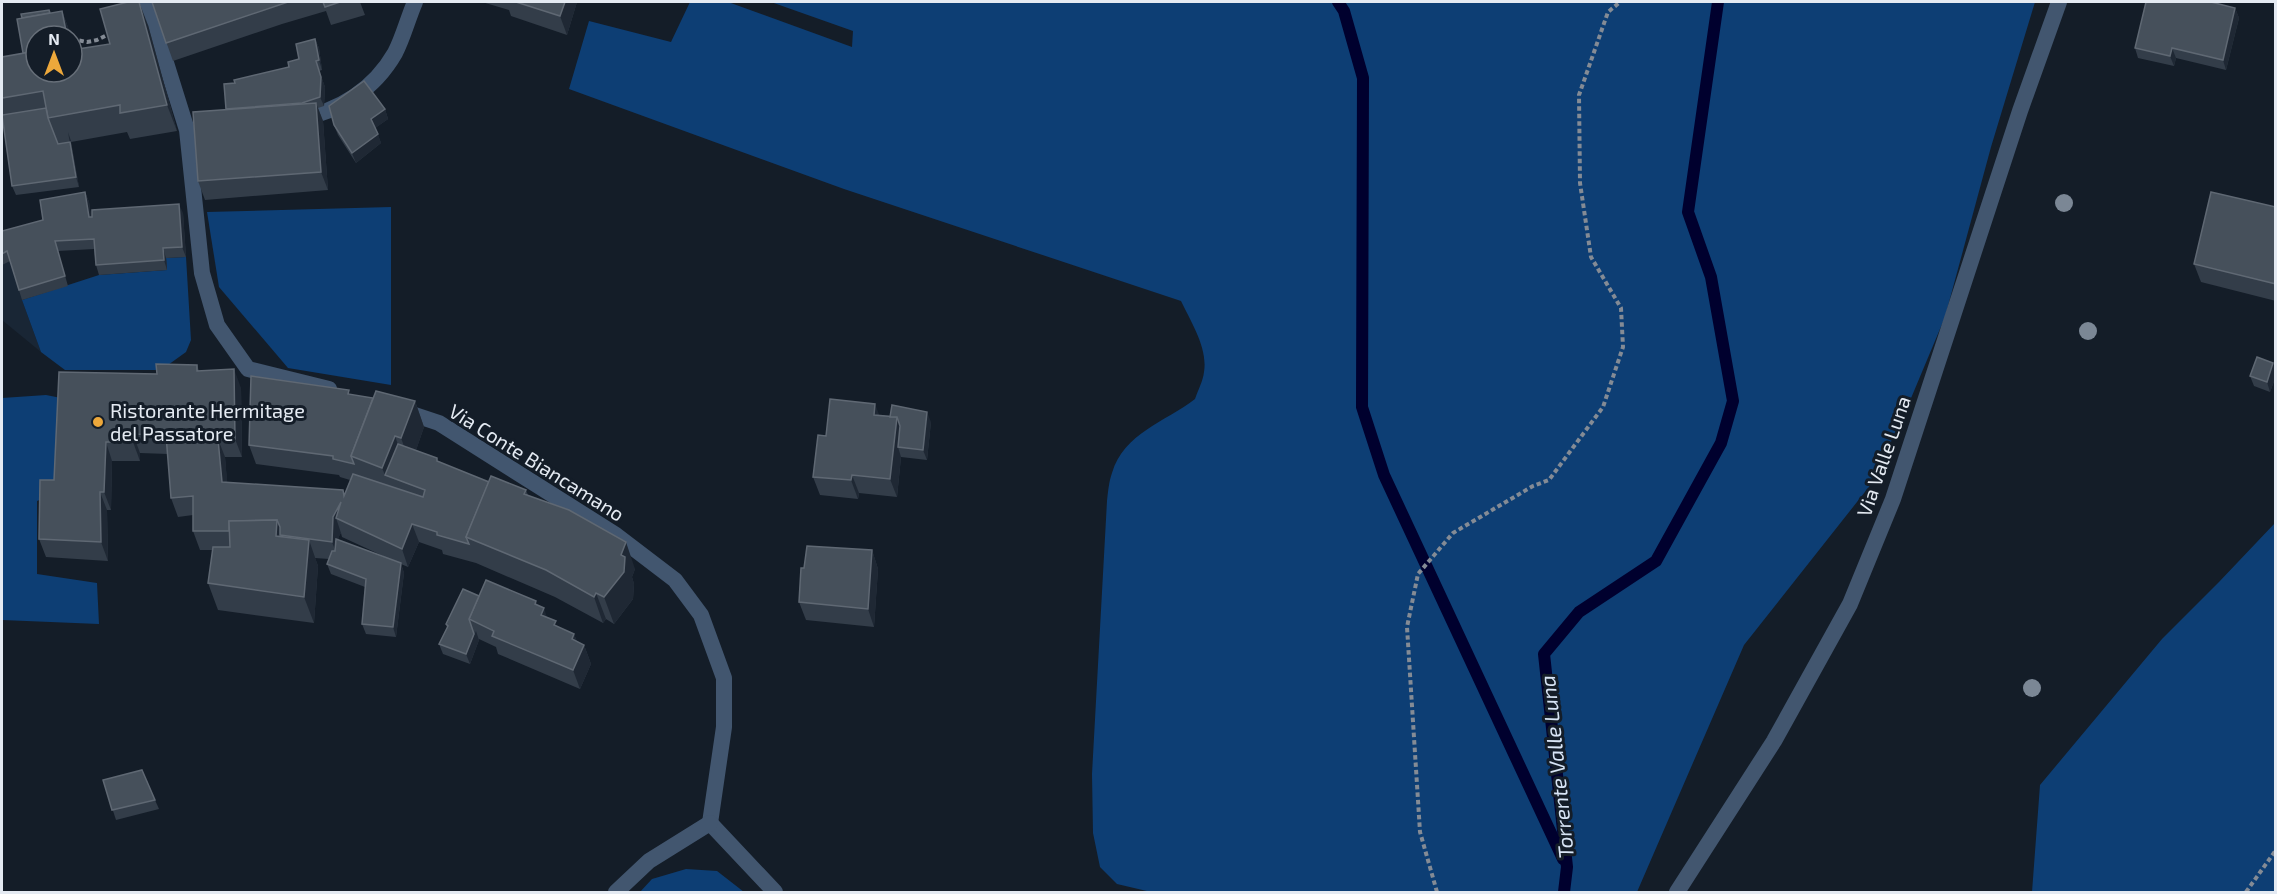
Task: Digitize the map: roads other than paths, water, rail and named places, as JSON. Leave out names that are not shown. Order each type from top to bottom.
[{"type":"street","points":[[147,2],[193,129],[202,273],[217,325],[248,369],[345,393]]},
{"type":"street","points":[[285,120],[307,117],[342,105],[374,82],[395,53],[415,2]]},
{"type":"street","name":"Via Valle Luna","points":[[1677,892],[1774,741],[1850,604],[1893,499],[2017,119],[2060,2]]},
{"type":"street","name":"Via Conte Biancamano","points":[[387,406],[440,423],[616,535],[675,580],[701,615],[724,678],[724,727],[710,823]]},
{"type":"street","points":[[616,892],[649,861],[710,823],[775,892]]},
{"type":"waterway","points":[[1338,2],[1344,11],[1363,78],[1362,407],[1384,475],[1563,859]]},
{"type":"waterway","name":"Torrente Valle Luna","points":[[1564,892],[1567,867],[1544,654],[1579,612],[1656,561],[1721,443],[1733,401],[1711,277],[1688,212],[1718,2]]},
{"type":"place","name":"Ristorante Hermitage del Passatore","points":[[98,422]]}]
